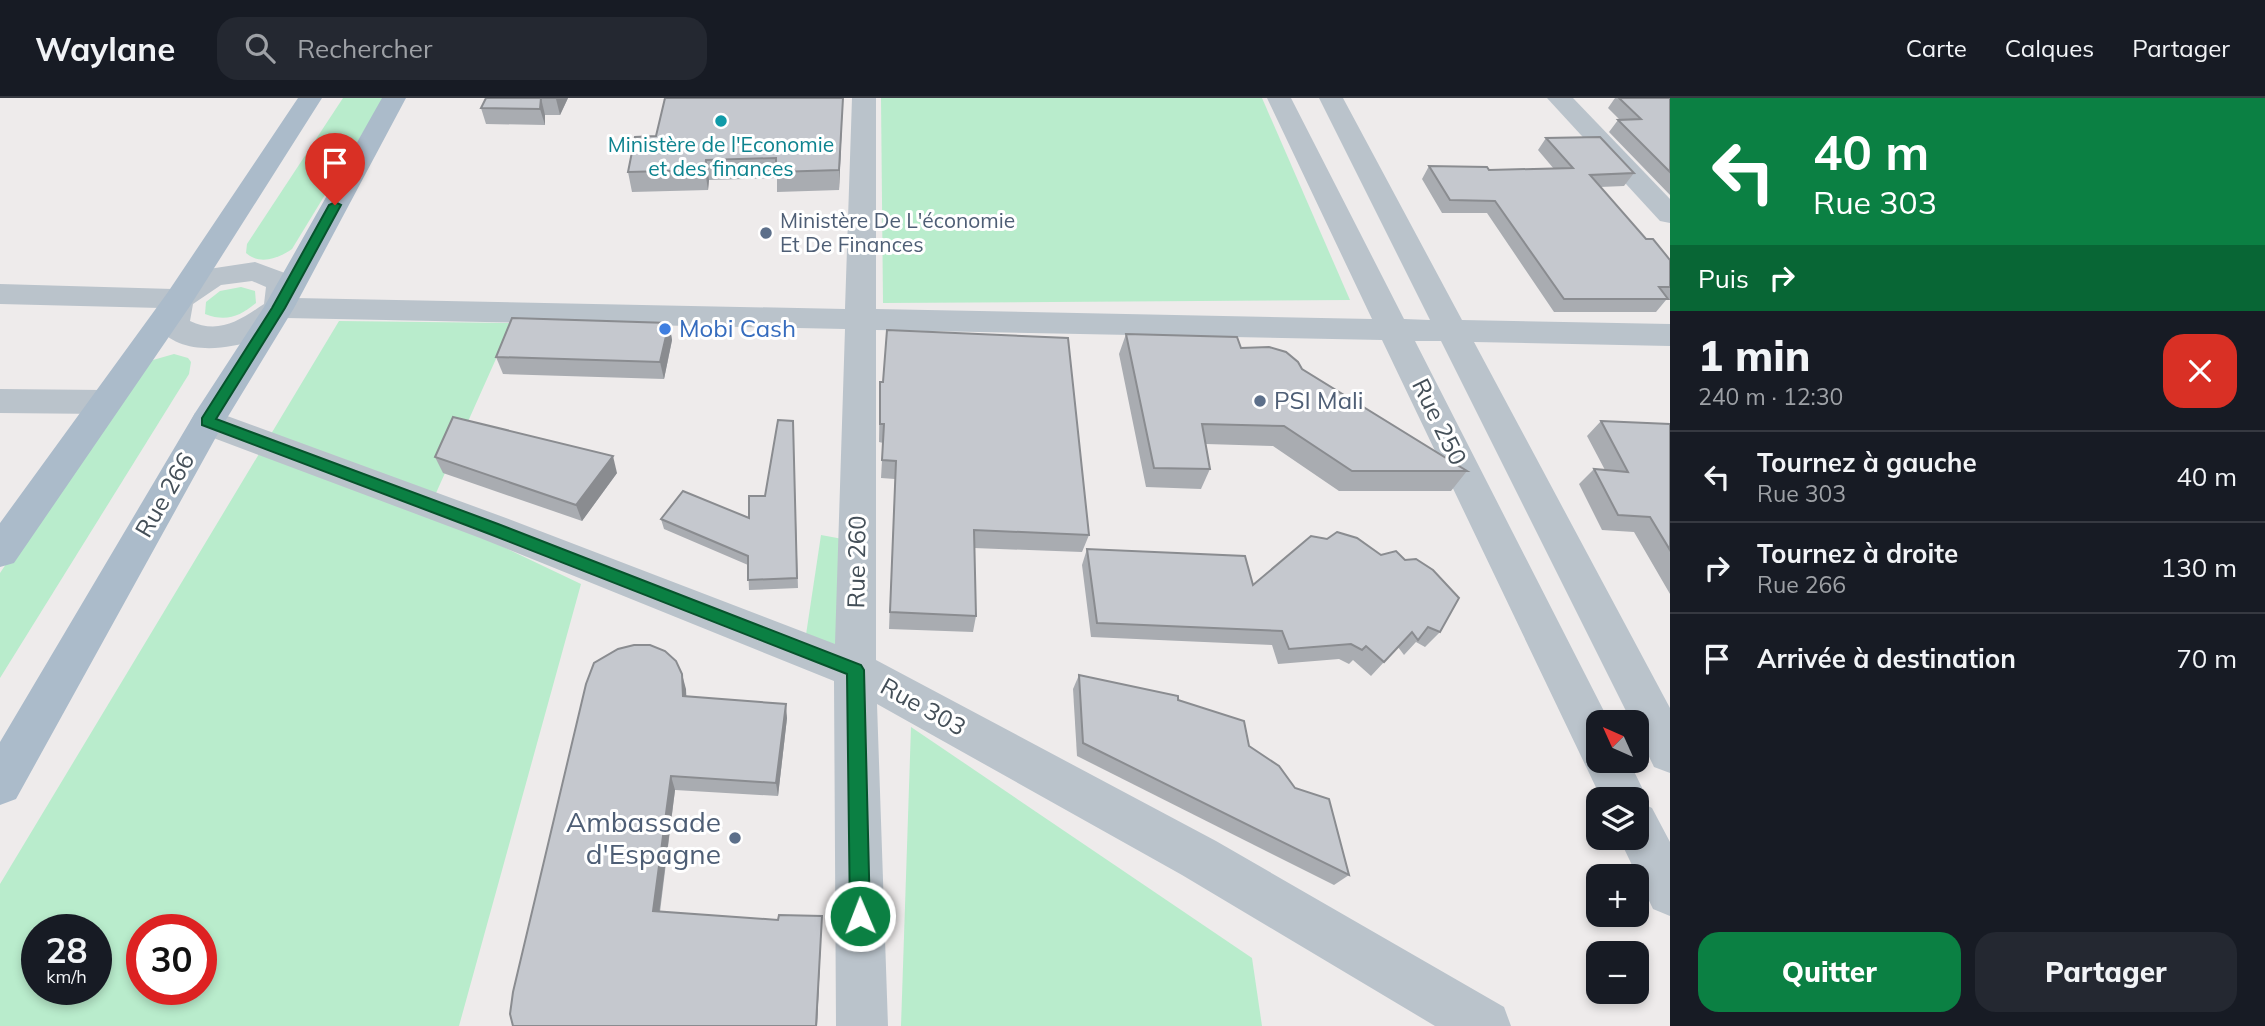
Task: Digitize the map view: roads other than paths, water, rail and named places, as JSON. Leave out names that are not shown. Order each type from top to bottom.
[{"type":"main road","points":[[0,552],[178,299],[310,98]]},
{"type":"main road","name":"Rue 266","points":[[0,784],[207,422],[279,308],[394,98]]},
{"type":"street","name":"Rue 260","points":[[862,1026],[855,670],[864,98]]},
{"type":"street","name":"Rue 250","points":[[1279,98],[1586,721]]},
{"type":"street","points":[[1331,98],[1670,752]]},
{"type":"street","points":[[1559,98],[1670,215]]},
{"type":"street","points":[[0,294],[178,299],[213,277],[255,271],[282,283],[279,308]]},
{"type":"street","points":[[178,299],[173,325],[200,339],[245,332],[279,308],[1670,335]]},
{"type":"street","points":[[0,401],[104,402]]},
{"type":"street","name":"Rue 303","points":[[207,422],[493,528],[855,670],[1199,858],[1485,1026]]},
{"type":"street","points":[[1649,850],[1670,892]]},
{"type":"place","name":"Ministère de l'Economie et des finances","points":[[721,121]]},
{"type":"place","name":"Ministère De L'économie Et De Finances","points":[[766,233]]},
{"type":"place","name":"Mobi Cash","points":[[665,329]]},
{"type":"place","name":"PSI Mali","points":[[1260,401]]},
{"type":"place","name":"Ambassade d'Espagne","points":[[735,838]]}]
